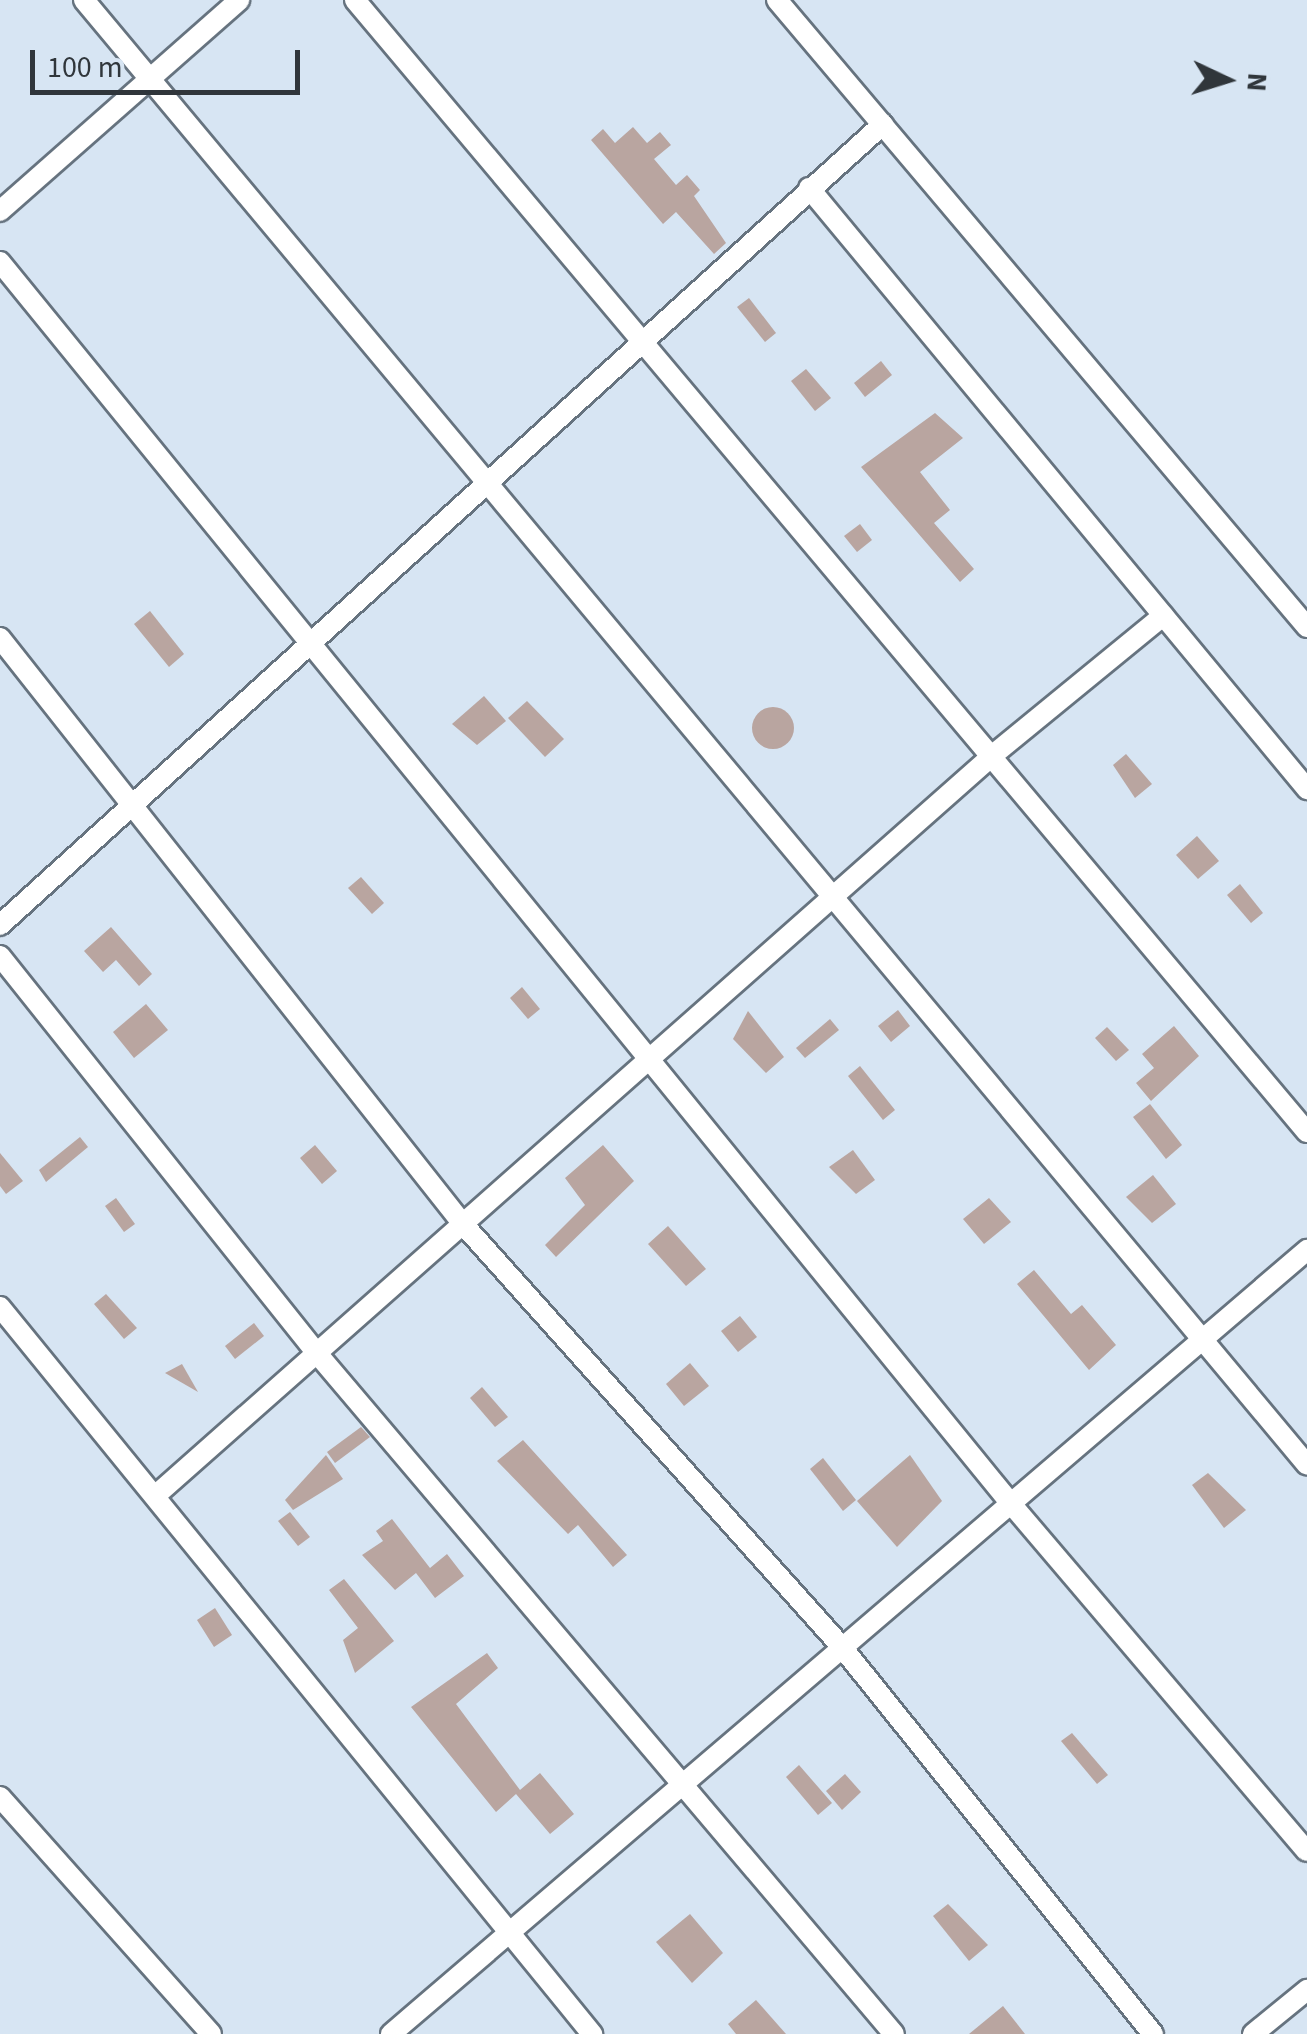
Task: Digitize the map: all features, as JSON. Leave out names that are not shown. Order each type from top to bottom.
[{"type":"street","points":[[84,0],[830,899],[1307,1465]]},
{"type":"street","points":[[0,211],[239,0]]},
{"type":"street","points":[[355,0],[642,346],[993,755],[1307,1132]]},
{"type":"street","points":[[777,0],[1307,627]]},
{"type":"street","points":[[0,925],[136,810],[883,124]]},
{"type":"street","points":[[809,188],[1307,789]]},
{"type":"street","points":[[0,262],[1007,1499],[1307,1850]]},
{"type":"street","points":[[155,1496],[993,755],[1163,616]]},
{"type":"street","points":[[0,638],[462,1223],[841,1646],[1154,2034]]},
{"type":"street","points":[[0,956],[316,1352],[894,2034]]},
{"type":"street","points":[[390,2034],[686,1788],[1007,1499],[1205,1342],[1307,1250]]},
{"type":"street","points":[[0,1308],[507,1936],[592,2034]]},
{"type":"street","points":[[0,1796],[211,2034]]},
{"type":"street","points":[[1253,2034],[1307,1990]]},
{"type":"building","points":[[633,127],[647,143],[660,132],[671,145],[654,159],[676,185],[687,175],[700,190],[694,196],[726,243],[714,254],[676,212],[663,224],[591,140],[603,129],[615,143]]},
{"type":"building","points":[[749,298],[776,333],[765,342],[737,307]]},
{"type":"building","points":[[881,361],[892,375],[865,397],[854,383]]},
{"type":"building","points":[[806,369],[831,398],[815,411],[791,381]]},
{"type":"building","points":[[935,413],[963,438],[920,472],[950,510],[934,523],[974,569],[960,582],[861,467]]},
{"type":"building","points":[[860,524],[872,540],[857,552],[844,536]]},
{"type":"building","points":[[150,611],[184,654],[169,667],[134,624]]},
{"type":"building","points":[[484,696],[506,721],[477,745],[452,724]]},
{"type":"building","points":[[527,701],[564,739],[545,757],[508,718]]},
{"type":"building","points":[[773,707],[788,713],[794,728],[788,743],[773,749],[758,743],[752,728],[758,713]]},
{"type":"building","points":[[1126,754],[1152,784],[1135,798],[1113,765]]},
{"type":"building","points":[[1197,836],[1219,861],[1198,879],[1176,855]]},
{"type":"building","points":[[361,877],[384,903],[372,914],[348,888]]},
{"type":"building","points":[[1240,884],[1263,913],[1251,923],[1227,895]]},
{"type":"building","points":[[111,927],[152,974],[139,986],[116,960],[103,972],[84,951]]},
{"type":"building","points":[[522,987],[540,1009],[528,1019],[510,998]]},
{"type":"building","points":[[146,1004],[168,1030],[134,1058],[113,1032]]},
{"type":"building","points":[[898,1010],[910,1026],[891,1042],[878,1026]]},
{"type":"building","points":[[748,1011],[784,1057],[766,1073],[733,1039]]},
{"type":"building","points":[[830,1019],[839,1030],[805,1058],[796,1048]]},
{"type":"building","points":[[1174,1026],[1199,1056],[1151,1101],[1136,1083],[1154,1068],[1142,1054]]},
{"type":"building","points":[[1107,1027],[1129,1050],[1116,1061],[1095,1038]]},
{"type":"building","points":[[860,1066],[895,1110],[883,1120],[848,1076]]},
{"type":"building","points":[[1150,1104],[1182,1145],[1166,1159],[1133,1117]]},
{"type":"building","points":[[80,1137],[88,1147],[46,1182],[39,1170]]},
{"type":"building","points":[[315,1145],[337,1171],[322,1184],[300,1158]]},
{"type":"building","points":[[603,1145],[634,1181],[556,1257],[545,1245],[585,1205],[565,1178]]},
{"type":"building","points":[[853,1150],[875,1180],[856,1194],[829,1167]]},
{"type":"building","points":[[0,1153],[23,1181],[6,1194],[0,1186]]},
{"type":"building","points":[[1153,1175],[1176,1204],[1152,1223],[1126,1197]]},
{"type":"building","points":[[116,1198],[135,1224],[124,1232],[105,1206]]},
{"type":"building","points":[[989,1198],[1011,1222],[984,1244],[963,1219]]},
{"type":"building","points":[[668,1226],[706,1269],[686,1286],[648,1244]]},
{"type":"building","points":[[1034,1270],[1071,1314],[1082,1305],[1116,1345],[1089,1370],[1017,1284]]},
{"type":"building","points":[[106,1294],[137,1328],[124,1339],[94,1304]]},
{"type":"building","points":[[740,1316],[757,1337],[738,1352],[721,1331]]},
{"type":"building","points":[[254,1323],[264,1336],[235,1359],[225,1346]]},
{"type":"building","points":[[690,1363],[709,1386],[684,1406],[666,1384]]},
{"type":"building","points":[[182,1364],[198,1392],[165,1373]]},
{"type":"building","points":[[482,1387],[508,1417],[495,1427],[470,1398]]},
{"type":"building","points":[[361,1427],[370,1437],[335,1463],[327,1452]]},
{"type":"building","points":[[523,1440],[627,1555],[613,1567],[578,1525],[568,1534],[497,1461]]},
{"type":"building","points":[[326,1455],[343,1479],[293,1510],[285,1500]]},
{"type":"building","points":[[910,1455],[942,1501],[897,1547],[857,1501]]},
{"type":"building","points":[[823,1458],[856,1500],[843,1511],[810,1469]]},
{"type":"building","points":[[1208,1473],[1246,1510],[1224,1528],[1192,1485]]},
{"type":"building","points":[[290,1512],[310,1537],[298,1546],[278,1521]]},
{"type":"building","points":[[392,1519],[430,1568],[447,1554],[464,1576],[435,1598],[416,1573],[395,1590],[362,1555],[383,1541],[376,1531]]},
{"type":"building","points":[[344,1579],[394,1641],[355,1673],[343,1640],[358,1628],[329,1590]]},
{"type":"building","points":[[215,1608],[232,1635],[214,1647],[197,1620]]},
{"type":"building","points":[[487,1653],[498,1668],[456,1704],[520,1790],[540,1773],[574,1814],[550,1834],[516,1794],[496,1812],[411,1707]]},
{"type":"building","points":[[1072,1733],[1108,1775],[1097,1784],[1061,1741]]},
{"type":"building","points":[[799,1765],[832,1803],[818,1815],[786,1777]]},
{"type":"building","points":[[845,1774],[861,1792],[842,1810],[826,1791]]},
{"type":"building","points":[[948,1904],[988,1945],[969,1961],[933,1916]]},
{"type":"building","points":[[690,1914],[723,1953],[692,1983],[656,1942]]},
{"type":"building","points":[[756,2000],[786,2034],[736,2034],[728,2024]]},
{"type":"building","points":[[1003,2006],[1025,2034],[969,2034]]}]
